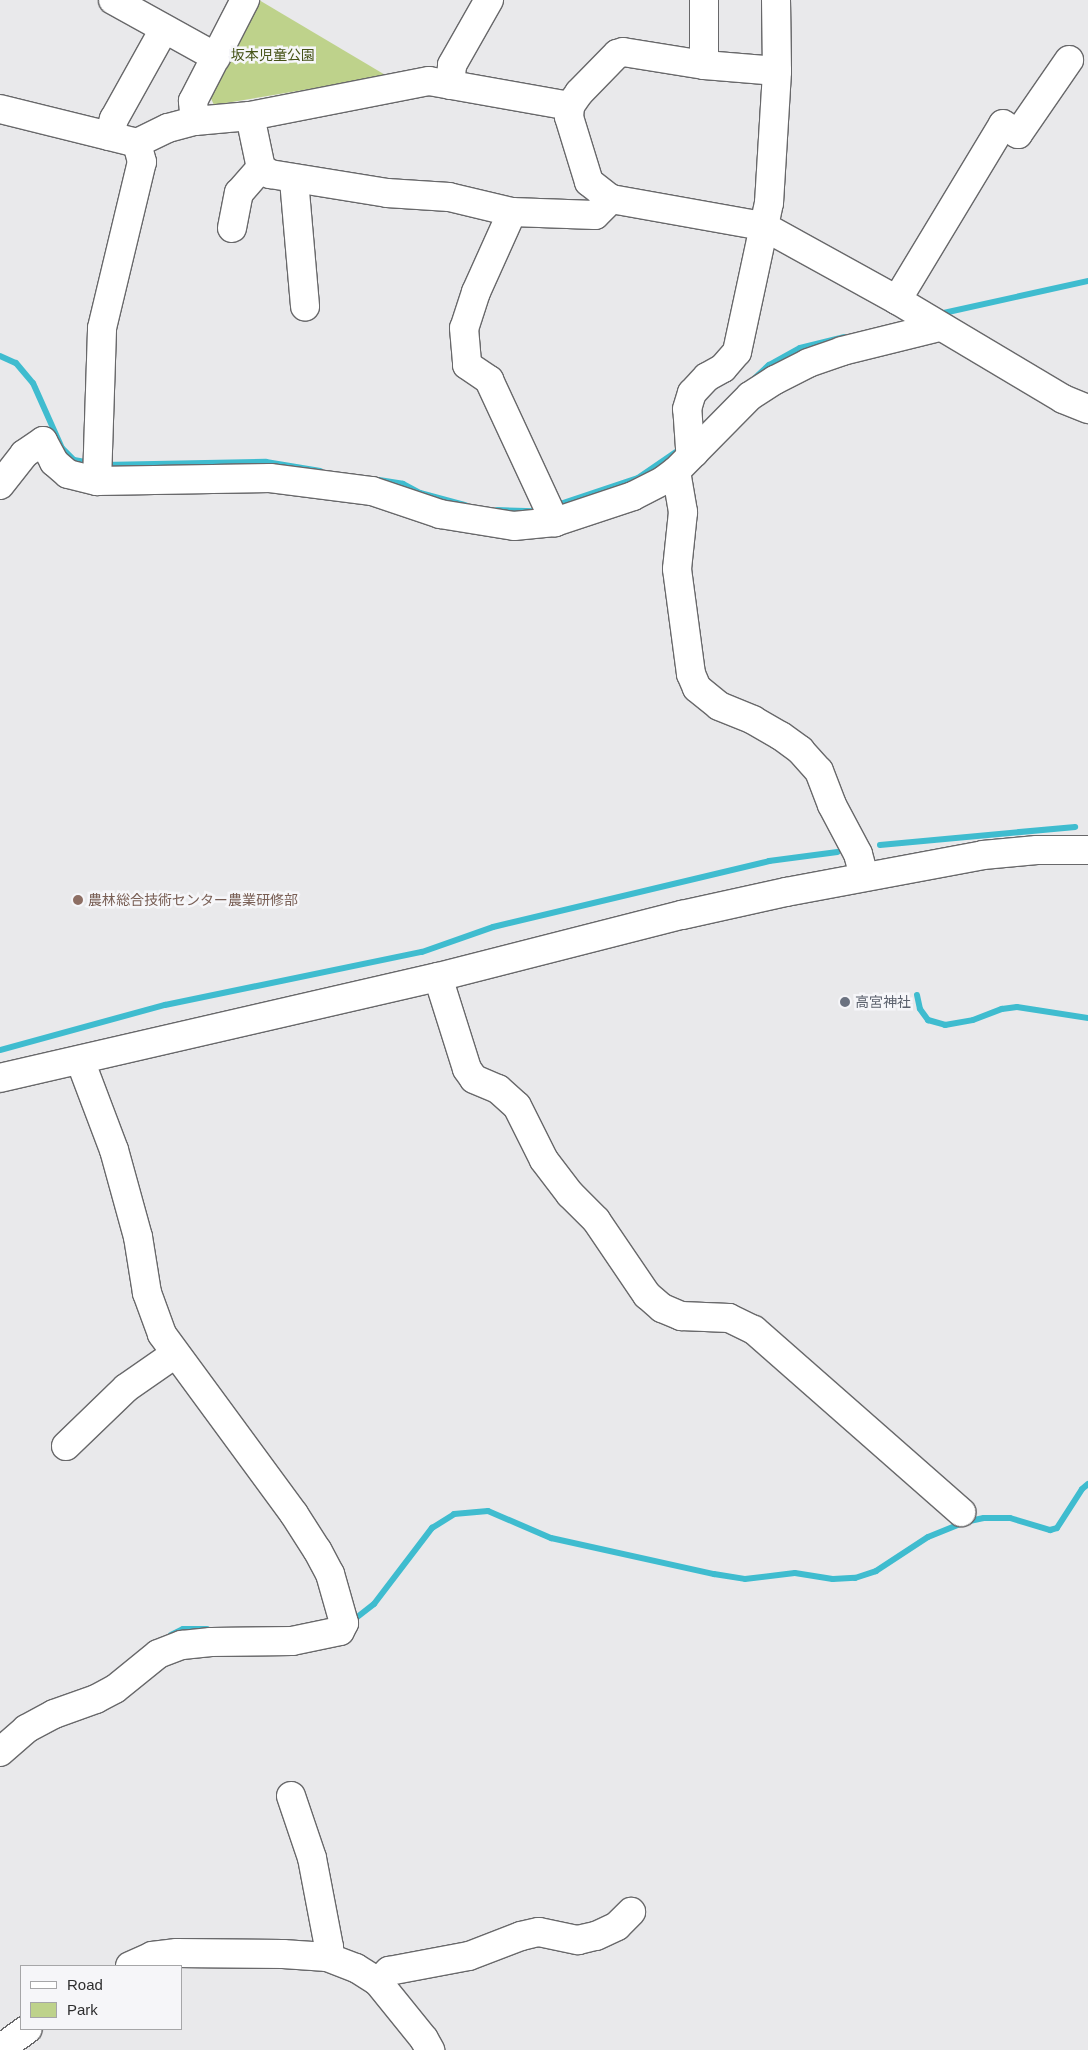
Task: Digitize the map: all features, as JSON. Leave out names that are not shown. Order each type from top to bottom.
[{"type":"street","points":[[113,0],[216,58]]},
{"type":"street","points":[[195,121],[194,101],[245,0]]},
{"type":"street","points":[[450,85],[452,65],[488,0]]},
{"type":"street","points":[[704,0],[704,66]]},
{"type":"street","points":[[776,0],[776,71],[769,203],[737,352],[723,368],[707,378],[692,393],[686,408],[690,448],[685,462],[683,512],[677,569],[692,674],[697,688],[719,706],[753,720],[781,736],[800,750],[819,771],[832,805],[858,854],[864,876]]},
{"type":"street","points":[[109,136],[114,119],[164,29]]},
{"type":"street","points":[[776,71],[704,66],[623,52],[617,54],[579,93],[570,106],[569,117],[589,182],[611,199],[763,226],[897,300],[1063,399],[1088,409]]},
{"type":"street","points":[[897,300],[1003,124],[1018,134],[1069,60]]},
{"type":"street","points":[[0,109],[137,143],[168,128],[195,121],[250,116],[429,81],[570,106]]},
{"type":"street","points":[[250,116],[261,168],[270,174],[294,180],[387,193],[449,196],[512,212],[596,215],[611,199]]},
{"type":"street","points":[[97,481],[102,328],[142,162],[137,143]]},
{"type":"street","points":[[232,228],[239,193],[261,168]]},
{"type":"street","points":[[294,180],[305,307]]},
{"type":"street","points":[[512,212],[476,292],[464,328],[466,365],[488,380],[555,522]]},
{"type":"street","points":[[0,485],[24,454],[44,441],[54,462],[68,474],[97,481],[270,478],[372,491],[440,514],[514,526],[555,522],[634,496],[685,462],[750,396],[774,380],[808,363],[842,351],[940,327]]},
{"type":"street","points":[[0,1078],[438,977],[682,915],[864,876],[983,855],[1037,850],[1088,850]]},
{"type":"street","points":[[438,977],[467,1068],[474,1079],[498,1089],[517,1106],[544,1160],[570,1194],[596,1220],[648,1295],[662,1308],[681,1316],[729,1318],[754,1330],[961,1512]]},
{"type":"street","points":[[0,1752],[26,1729],[54,1714],[96,1699],[115,1689],[158,1654],[182,1644],[292,1641],[340,1631],[344,1623],[330,1574],[317,1550],[294,1514],[175,1354],[153,1316],[146,1293],[138,1238],[114,1150],[80,1060]]},
{"type":"street","points":[[66,1446],[126,1388],[175,1354]]},
{"type":"street","points":[[291,1796],[312,1858],[329,1947],[327,1957]]},
{"type":"street","points":[[378,1982],[390,1971],[469,1956],[521,1936],[539,1932],[578,1940],[596,1936],[617,1926],[631,1912]]},
{"type":"street","points":[[132,1965],[152,1956],[177,1953],[283,1954],[327,1957],[356,1968],[378,1982],[430,2050]]},
{"type":"street","points":[[0,2049],[27,2030]]},
{"type":"green space","name":"坂本児童公園","points":[[255,0],[259,0],[387,76],[214,105],[208,92]]},
{"type":"waterway","points":[[939,314],[1088,281]]},
{"type":"waterway","points":[[755,378],[769,365],[800,348],[844,337]]},
{"type":"waterway","points":[[0,356],[16,363],[33,383],[62,448],[74,460],[91,463]]},
{"type":"waterway","points":[[554,506],[638,478],[676,452]]},
{"type":"waterway","points":[[103,465],[266,462],[320,471]]},
{"type":"waterway","points":[[379,480],[403,484],[420,493],[465,505]]},
{"type":"waterway","points":[[497,510],[535,511]]},
{"type":"waterway","points":[[880,845],[1075,827]]},
{"type":"waterway","points":[[0,1050],[165,1005],[422,952],[493,927],[769,861],[837,852]]},
{"type":"waterway","points":[[917,995],[920,1009],[928,1020],[945,1025],[973,1020],[1002,1009],[1017,1007],[1088,1018]]},
{"type":"waterway","points":[[356,1618],[374,1604],[432,1528],[454,1514],[488,1511],[551,1538],[714,1574],[745,1579],[795,1573],[833,1579],[855,1578],[876,1571],[928,1537],[965,1522],[984,1518],[1010,1518],[1050,1530],[1057,1528],[1082,1489],[1088,1484]]},
{"type":"waterway","points":[[171,1635],[183,1629],[207,1629]]},
{"type":"place","name":"農林総合技術センター農業研修部","points":[[78,900]]},
{"type":"place","name":"高宮神社","points":[[845,1002]]}]
